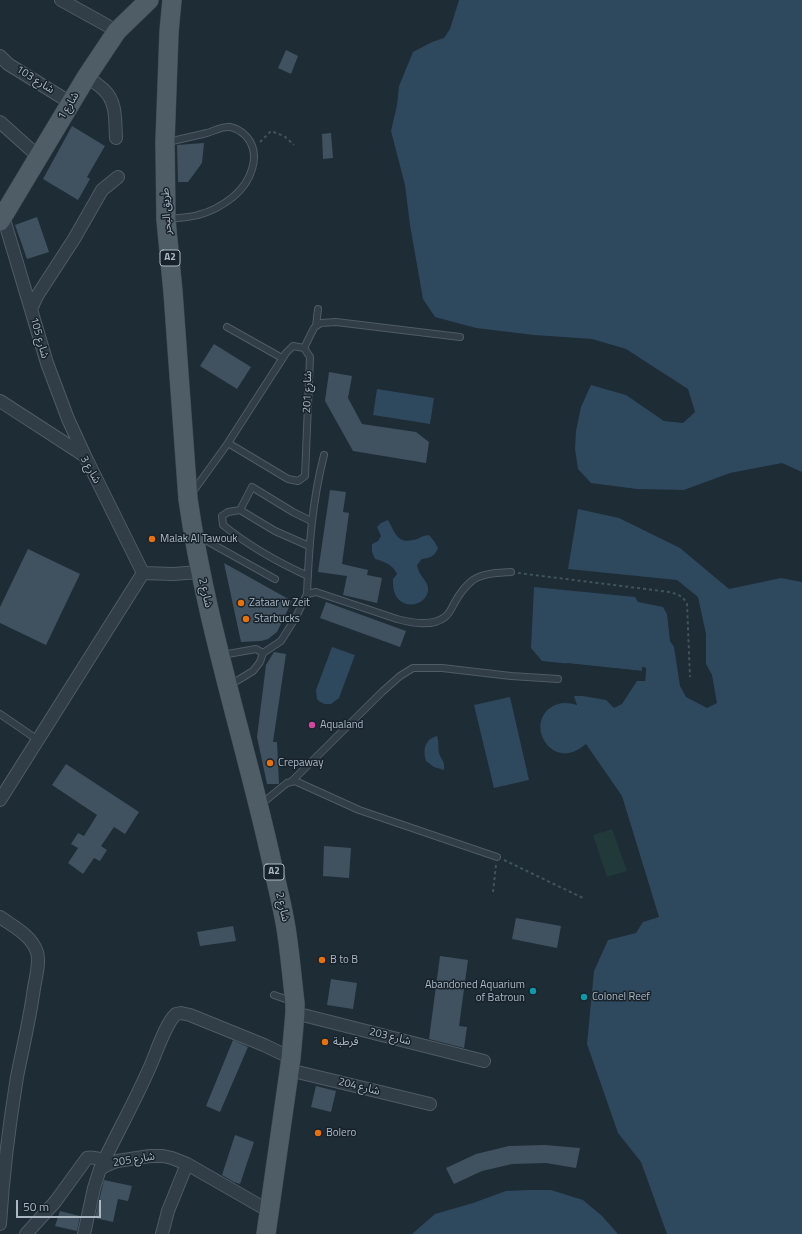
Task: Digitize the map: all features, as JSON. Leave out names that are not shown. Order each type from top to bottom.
[{"type":"main road","name":"شارع 1","points":[[2,219],[87,76],[117,31],[149,0]]},
{"type":"main road","name":"طريق البحر","points":[[172,0],[169,32],[165,142],[166,220],[190,516]]},
{"type":"main road","name":"شارع 2","points":[[190,516],[200,572],[259,806],[286,927],[295,1008],[290,1064],[266,1234]]},
{"type":"street","points":[[62,0],[117,31]]},
{"type":"street","name":"شارع 103","points":[[0,56],[8,64],[71,103]]},
{"type":"street","points":[[87,76],[110,97],[115,114],[116,138]]},
{"type":"street","points":[[0,122],[39,157]]},
{"type":"street","points":[[31,309],[37,296],[74,239],[102,190],[118,177]]},
{"type":"street","name":"شارع 105","points":[[2,219],[47,363],[84,456]]},
{"type":"street","name":"شارع 3","points":[[0,401],[84,456],[143,573]]},
{"type":"street","points":[[0,800],[143,573],[174,574],[200,572]]},
{"type":"street","points":[[0,917],[29,937],[34,944],[38,964],[31,1010],[4,1132],[0,1224]]},
{"type":"street","name":"شارع 203","points":[[295,1008],[484,1061]]},
{"type":"street","name":"شارع 204","points":[[102,1164],[149,1070],[172,1018],[176,1014],[181,1013],[190,1015],[264,1045],[290,1064],[430,1104]]},
{"type":"street","name":"شارع 205","points":[[84,1234],[94,1188],[102,1164],[107,1165],[117,1161],[150,1156],[163,1156],[187,1164],[269,1211]]},
{"type":"street","points":[[26,1234],[55,1202],[86,1158],[94,1157],[102,1164]]},
{"type":"street","points":[[162,1234],[168,1211],[187,1164]]},
{"type":"lane","points":[[165,142],[209,133],[229,127],[236,129],[250,140],[255,160],[252,172],[242,188],[233,197],[217,208],[198,216],[166,220]]},
{"type":"lane","points":[[316,326],[318,309]]},
{"type":"lane","points":[[275,579],[190,516],[228,443],[282,358],[293,346],[304,348],[314,328],[321,323],[336,322],[460,337]]},
{"type":"lane","points":[[227,327],[282,358]]},
{"type":"lane","name":"شارع 201","points":[[228,443],[288,479],[298,481],[305,476],[310,357],[304,348]]},
{"type":"lane","points":[[228,686],[253,671],[260,662],[263,652],[281,641],[293,622],[307,594],[311,521],[324,455]]},
{"type":"lane","points":[[240,510],[252,487],[311,521]]},
{"type":"lane","points":[[308,576],[264,554],[240,538],[223,525],[222,516],[228,512],[240,510],[275,531],[309,546]]},
{"type":"lane","points":[[307,594],[316,592],[409,622],[435,622],[445,617],[462,591],[471,581],[486,575],[511,572]]},
{"type":"lane","points":[[220,656],[256,649],[263,652]]},
{"type":"lane","points":[[292,782],[382,692],[400,676],[413,668],[442,668],[511,676],[558,679]]},
{"type":"lane","points":[[0,714],[38,740]]},
{"type":"lane","points":[[259,806],[287,783],[295,781],[359,810],[497,857]]},
{"type":"lane","points":[[274,995],[295,1008]]},
{"type":"path","points":[[253,148],[271,131],[284,136],[294,145]]},
{"type":"path","points":[[511,572],[669,592],[680,595],[684,598],[687,604],[690,677]]},
{"type":"path","points":[[493,892],[497,857],[585,898]]},
{"type":"green space","points":[[612,829],[627,871],[607,877],[593,835]]},
{"type":"water","points":[[459,0],[802,0],[802,472],[782,463],[730,473],[684,490],[637,489],[591,483],[578,469],[575,449],[576,431],[581,407],[591,385],[626,395],[664,421],[683,423],[695,412],[688,389],[626,349],[592,339],[534,335],[476,328],[435,317],[423,299],[410,225],[405,185],[391,131],[397,105],[399,86],[413,52],[432,42],[444,38],[450,29]]},
{"type":"water","points":[[377,389],[434,398],[430,424],[373,415]]},
{"type":"water","points":[[578,509],[619,518],[680,548],[729,589],[781,578],[802,582],[802,1234],[667,1234],[641,1162],[618,1133],[587,1044],[594,971],[608,940],[636,933],[643,922],[659,917],[622,796],[586,744],[573,752],[564,753],[555,751],[548,746],[544,739],[541,731],[541,723],[544,715],[553,706],[563,703],[577,705],[574,696],[606,700],[614,708],[622,704],[637,681],[645,681],[646,668],[642,667],[642,671],[542,661],[531,648],[534,587],[635,597],[638,602],[663,607],[667,614],[670,641],[674,647],[680,686],[686,697],[707,708],[717,703],[712,675],[706,664],[706,634],[698,597],[677,580],[568,569]]},
{"type":"water","points":[[388,520],[400,539],[408,541],[429,535],[438,548],[434,555],[422,559],[417,565],[419,572],[428,587],[425,598],[421,602],[409,604],[399,600],[394,592],[393,585],[393,579],[397,574],[388,564],[375,559],[372,552],[372,544],[378,541],[381,536],[377,527],[381,523]]},
{"type":"water","points":[[332,647],[355,655],[339,698],[331,704],[325,704],[317,699],[316,690]]},
{"type":"water","points":[[510,697],[529,780],[494,788],[474,705]]},
{"type":"water","points":[[437,736],[439,753],[444,763],[444,770],[434,767],[426,761],[425,757],[427,743],[429,740]]},
{"type":"water","points":[[551,1190],[583,1200],[602,1216],[618,1234],[412,1234],[435,1214],[473,1203],[506,1191]]},
{"type":"pier","points":[[567,663],[642,671],[642,667],[646,668],[645,681],[635,680],[643,679],[644,669],[642,673],[566,665]]},
{"type":"building","points":[[286,50],[298,56],[291,74],[278,68]]},
{"type":"building","points":[[72,126],[105,146],[87,177],[90,179],[78,200],[43,179]]},
{"type":"building","points":[[331,133],[333,158],[323,159],[322,134]]},
{"type":"building","points":[[204,143],[202,163],[188,182],[178,182],[177,145]]},
{"type":"building","points":[[37,217],[49,252],[27,259],[15,225]]},
{"type":"building","points":[[214,344],[251,367],[237,389],[200,366]]},
{"type":"building","points":[[329,372],[352,376],[348,398],[362,424],[416,432],[429,442],[426,463],[353,451],[325,401]]},
{"type":"building","points":[[330,490],[346,492],[343,512],[349,513],[342,564],[368,570],[367,575],[382,578],[377,603],[343,595],[347,576],[318,572]]},
{"type":"building","points":[[28,549],[80,574],[46,645],[0,623],[0,607]]},
{"type":"building","points":[[224,563],[292,601],[277,632],[268,639],[261,641],[241,642]]},
{"type":"building","points":[[326,602],[406,631],[400,647],[320,618]]},
{"type":"building","points":[[274,652],[286,654],[273,742],[277,742],[279,784],[267,784],[257,737],[266,665]]},
{"type":"building","points":[[66,764],[139,812],[125,834],[114,827],[101,846],[107,850],[100,861],[94,858],[83,874],[68,863],[78,848],[71,844],[78,833],[84,836],[97,815],[52,785]]},
{"type":"building","points":[[324,846],[351,848],[349,878],[323,876]]},
{"type":"building","points":[[516,918],[561,926],[557,948],[512,939]]},
{"type":"building","points":[[233,926],[236,941],[200,946],[197,932]]},
{"type":"building","points":[[440,956],[468,960],[459,1026],[467,1027],[464,1048],[429,1039]]},
{"type":"building","points":[[331,979],[357,983],[353,1009],[327,1005]]},
{"type":"building","points":[[233,1040],[248,1047],[220,1112],[206,1106]]},
{"type":"building","points":[[316,1086],[336,1091],[331,1112],[311,1107]]},
{"type":"building","points":[[235,1135],[254,1142],[240,1184],[222,1175]]},
{"type":"building","points":[[545,1145],[580,1148],[576,1168],[546,1163],[512,1164],[482,1171],[454,1184],[446,1168],[476,1154],[509,1146]]},
{"type":"building","points":[[104,1180],[132,1186],[128,1201],[118,1199],[113,1222],[95,1218]]},
{"type":"building","points":[[60,1211],[80,1216],[77,1231],[55,1226]]},
{"type":"place","name":"Malak Al Tawouk","points":[[152,539]]},
{"type":"place","name":"Zataar w Zeit","points":[[241,603]]},
{"type":"place","name":"Starbucks","points":[[246,619]]},
{"type":"place","name":"Aqualand","points":[[312,725]]},
{"type":"place","name":"Crepaway","points":[[270,763]]},
{"type":"place","name":"B to B","points":[[322,960]]},
{"type":"place","name":"Abandoned Aquarium of Batroun","points":[[533,991]]},
{"type":"place","name":"Colonel Reef","points":[[584,997]]},
{"type":"place","name":"قرطبة","points":[[325,1042]]},
{"type":"place","name":"Bolero","points":[[318,1133]]}]
